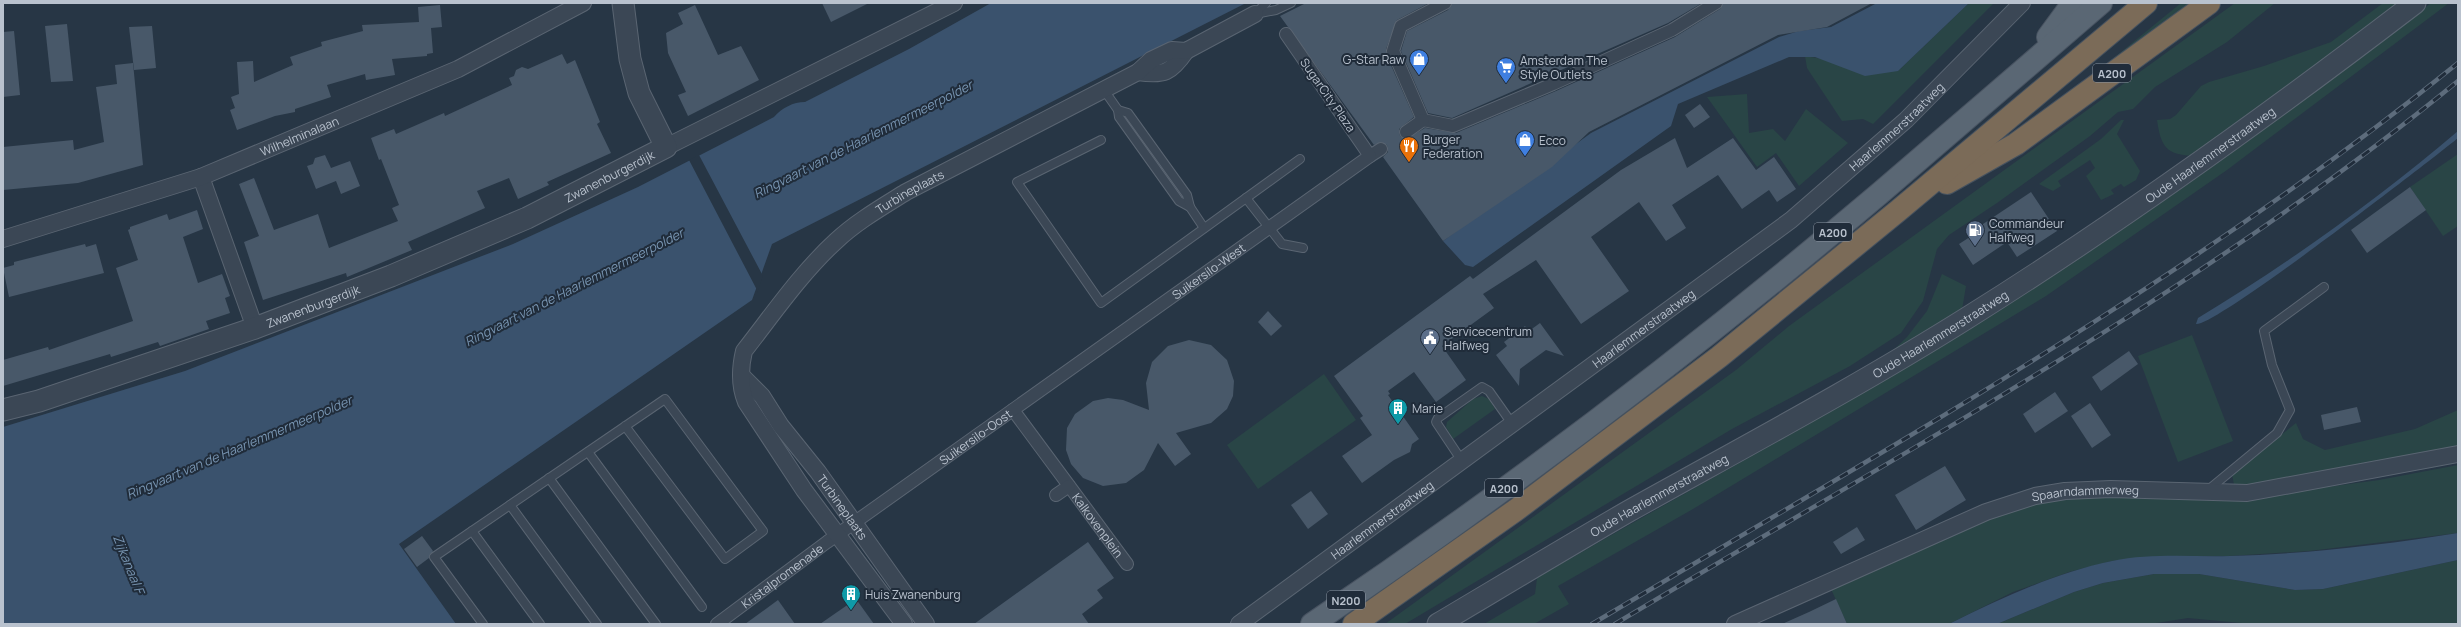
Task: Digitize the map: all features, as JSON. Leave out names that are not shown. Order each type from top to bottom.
[{"type":"highway","name":"A200","points":[[1354,624],[1516,510],[1719,357],[1899,210],[2146,3]]},
{"type":"highway","name":"A200","points":[[1899,210],[2016,144],[2209,3]]},
{"type":"main road","name":"A200","points":[[2028,65],[2073,3]]},
{"type":"main road","name":"A200","points":[[1373,581],[1522,476],[1697,342],[1884,190],[2101,3]]},
{"type":"main road","name":"N200","points":[[1312,624],[1373,581]]},
{"type":"street","name":"Wilhelminalaan","points":[[3,239],[201,177],[458,69],[583,3]]},
{"type":"street","points":[[623,3],[630,59],[640,93],[666,147]]},
{"type":"street","name":"Zwanenburgerdijk","points":[[3,410],[39,401],[254,328],[391,276],[527,218],[954,3]]},
{"type":"street","points":[[1423,120],[1392,51],[1401,26],[1445,3]]},
{"type":"street","points":[[1406,132],[1423,120],[1453,126],[1672,30],[1716,3]]},
{"type":"street","name":"Haarlemmerstraatweg","points":[[1239,624],[1792,220],[1882,142],[2022,3]]},
{"type":"street","name":"Oude Haarlemmerstraatweg","points":[[1438,624],[1626,513],[1837,396],[1966,318],[2166,187],[2341,60],[2415,3]]},
{"type":"street","name":"Turbineplaats","points":[[904,624],[833,538],[804,490],[746,402],[741,391],[744,351],[794,286],[836,241],[906,192],[1138,72],[1159,75],[1176,66],[1186,51],[1261,8]]},
{"type":"street","name":"SugarCity Plaza","points":[[1286,34],[1370,156]]},
{"type":"street","points":[[1370,156],[1381,149]]},
{"type":"street","name":"Suikersilo-West","points":[[1096,351],[1322,192],[1370,156]]},
{"type":"street","name":"Zwanenburgerdijk","points":[[201,177],[254,328]]},
{"type":"street","name":"Suikersilo-Oost","points":[[833,538],[1096,351]]},
{"type":"street","name":"Turbineplaats","points":[[741,375],[762,396],[781,426],[818,472],[926,624]]},
{"type":"street","name":"Kalkovenplein","points":[[1013,410],[1127,564]]},
{"type":"street","name":"Spaarndammerweg","points":[[1735,624],[1986,512],[2035,496],[2065,491],[2111,489],[2206,493],[2247,493],[2458,454]]},
{"type":"street","name":"Kalkovenplein","points":[[1056,495],[1069,486]]},
{"type":"street","name":"Kristalpromenade","points":[[717,624],[833,538]]},
{"type":"lane","points":[[1261,8],[1276,10],[1291,3]]},
{"type":"lane","points":[[1104,90],[1118,110],[1128,112],[1187,194],[1190,207],[1204,228]]},
{"type":"lane","points":[[1101,140],[1017,182],[1101,303],[1300,159]]},
{"type":"lane","points":[[1246,198],[1282,244],[1303,248]]},
{"type":"lane","points":[[2206,493],[2277,433],[2290,410],[2272,365],[2264,331],[2324,287]]},
{"type":"lane","points":[[1462,461],[1437,425],[1438,418],[1482,387],[1485,388],[1513,425]]},
{"type":"lane","points":[[483,624],[434,557],[472,532],[549,478],[588,452],[625,426],[665,399],[763,532],[725,559],[625,426]]},
{"type":"lane","points":[[588,452],[702,607]]},
{"type":"lane","points":[[549,478],[656,624]]},
{"type":"lane","points":[[510,505],[597,624]]},
{"type":"lane","points":[[472,532],[540,624]]},
{"type":"green space","points":[[1969,3],[1994,3],[1873,124],[1863,119],[1842,121],[1807,68],[1805,56],[1898,71]]},
{"type":"green space","points":[[2181,3],[2197,3],[2044,115]]},
{"type":"green space","points":[[2235,3],[2275,3],[2227,42],[2155,87],[2133,109],[2118,112],[2090,136],[1997,203],[1949,235],[1937,249],[1923,301],[1901,333],[1850,366],[1732,429],[1405,624],[1385,624],[1736,370],[1789,326]]},
{"type":"green space","points":[[2383,3],[2399,3],[2195,156],[2177,154],[2167,148],[2163,143],[2157,120],[2170,119],[2176,115],[2201,86],[2209,82],[2264,66],[2331,42]]},
{"type":"green space","points":[[2431,3],[2449,3],[2227,170],[2046,296],[1693,509],[1558,586],[1569,604],[1534,624],[1484,624],[1535,594],[1537,578],[1886,379],[2000,310],[2111,238],[2219,162]]},
{"type":"green space","points":[[1747,94],[1749,133],[1773,129],[1785,141],[1806,109],[1848,143],[1799,186],[1776,153],[1757,167],[1707,97]]},
{"type":"green space","points":[[2121,120],[2124,120],[2117,134],[2140,171],[2136,180],[2124,187],[2121,184],[2111,190],[2114,194],[2101,200],[2086,176],[2095,168],[2090,160],[2058,181],[2061,186],[2053,191],[2039,184],[2101,139]]},
{"type":"green space","points":[[2458,154],[2458,226],[2443,236],[2410,187]]},
{"type":"green space","points":[[1942,274],[1966,286],[1962,310],[1883,360],[1907,337],[1927,311]]},
{"type":"green space","points":[[2192,335],[2233,441],[2178,462],[2138,356]]},
{"type":"green space","points":[[1324,374],[1356,420],[1258,489],[1227,445]]},
{"type":"green space","points":[[1482,396],[1489,399],[1495,409],[1453,439],[1446,427],[1447,422],[1473,399]]},
{"type":"green space","points":[[2458,410],[2458,449],[2245,486],[2234,485],[2232,474],[2296,423],[2303,439],[2325,450],[2415,429]]},
{"type":"green space","points":[[2458,465],[2458,533],[2309,551],[2229,556],[2157,557],[2112,561],[2069,572],[2013,592],[1949,624],[1847,624],[1831,589],[1982,521],[2025,505],[2070,496],[2155,496],[2215,500],[2239,499],[2379,480]]},
{"type":"green space","points":[[2458,560],[2458,624],[2252,624],[2188,618],[2150,624],[1997,624],[2074,592],[2103,583],[2154,574],[2199,574],[2295,590],[2323,589]]},
{"type":"water","points":[[991,3],[1246,3],[772,244],[752,300],[399,544],[456,624],[3,624],[3,427],[185,371],[513,244],[638,187],[774,117],[788,106],[805,102],[909,49]]},
{"type":"water","points":[[1877,3],[1969,3],[1898,71],[1865,76],[1815,57],[1789,57],[1678,104],[1671,126],[1473,267],[1465,265],[1443,241],[1591,133],[1779,37],[1799,31],[1831,27]]},
{"type":"water","points":[[2458,131],[2458,138],[2324,241],[2280,273],[2212,318],[2196,324],[2198,318],[2266,275],[2332,230],[2396,182]]},
{"type":"water","points":[[2458,533],[2458,560],[2323,589],[2295,590],[2199,574],[2154,574],[2103,583],[2074,592],[1997,624],[1949,624],[2049,579],[2112,561],[2156,556],[2230,556],[2316,551],[2373,545]]},
{"type":"pier","points":[[699,155],[763,276],[757,293],[757,290],[689,160]]},
{"type":"building","points":[[822,3],[869,3],[831,22]]},
{"type":"building","points":[[1306,3],[1429,3],[1397,20],[1386,49],[1386,54],[1414,117],[1399,129],[1400,136],[1406,139],[1425,128],[1456,133],[1556,91],[1675,37],[1720,9],[1723,3],[1872,3],[1827,27],[1778,35],[1589,132],[1552,167],[1443,241],[1383,157],[1388,152],[1387,145],[1381,142],[1374,145],[1280,16]]},
{"type":"building","points":[[1452,3],[1702,3],[1668,23],[1452,118],[1428,113],[1401,51],[1407,31],[1448,10]]},
{"type":"building","points":[[440,5],[442,27],[431,28],[433,53],[427,54],[427,56],[392,59],[395,75],[366,80],[365,74],[327,85],[331,97],[295,109],[295,112],[275,116],[237,130],[230,110],[235,108],[231,97],[239,94],[237,62],[253,61],[254,82],[293,65],[290,57],[322,46],[321,42],[363,31],[362,25],[419,22],[418,7]]},
{"type":"building","points":[[695,5],[718,55],[741,46],[759,80],[688,116],[678,95],[686,92],[668,53],[666,33],[683,24],[678,13]]},
{"type":"building","points":[[67,24],[73,81],[51,82],[45,26]]},
{"type":"building","points":[[152,26],[156,68],[134,70],[129,27]]},
{"type":"building","points":[[14,31],[20,95],[3,97],[3,32]]},
{"type":"building","points":[[562,54],[567,64],[575,60],[600,122],[597,124],[611,153],[547,182],[549,185],[518,199],[509,178],[477,191],[485,208],[408,242],[412,250],[347,277],[346,273],[263,300],[244,242],[259,236],[239,184],[254,178],[274,230],[318,214],[329,248],[398,221],[392,208],[399,205],[371,138],[394,129],[396,134],[444,113],[445,116],[512,85],[509,78],[514,76],[516,70],[522,67],[528,69]]},
{"type":"building","points":[[133,63],[143,165],[78,183],[3,190],[3,147],[73,140],[74,150],[104,142],[96,87],[117,84],[115,65]]},
{"type":"building","points":[[1700,104],[1710,117],[1694,128],[1685,115]]},
{"type":"building","points":[[1675,138],[1687,168],[1733,138],[1756,170],[1774,157],[1796,189],[1777,202],[1769,190],[1742,209],[1718,175],[1672,205],[1686,228],[1666,241],[1639,202],[1591,237],[1629,291],[1581,324],[1536,260],[1483,294],[1494,308],[1442,346],[1466,380],[1436,402],[1414,372],[1388,391],[1390,394],[1388,395],[1419,439],[1412,444],[1410,452],[1394,460],[1362,483],[1342,456],[1372,435],[1360,418],[1363,416],[1334,376],[1470,276],[1473,279],[1621,170]]},
{"type":"building","points":[[325,155],[331,168],[350,161],[360,186],[341,194],[336,181],[316,189],[307,166],[313,164],[315,158]]},
{"type":"building","points":[[2410,187],[2426,210],[2367,253],[2351,230]]},
{"type":"building","points":[[2031,192],[2057,231],[2017,257],[2007,242],[1973,265],[1959,244],[1973,235],[1971,232]]},
{"type":"building","points":[[197,210],[203,229],[183,237],[198,283],[222,274],[230,296],[225,298],[230,313],[206,321],[209,329],[160,346],[158,342],[111,357],[110,354],[3,386],[3,360],[48,347],[49,350],[133,321],[116,268],[138,260],[128,230],[130,227],[167,214],[169,220]]},
{"type":"building","points":[[85,244],[86,247],[96,244],[104,273],[9,297],[3,268],[14,265],[14,262]]},
{"type":"building","points":[[1268,311],[1282,326],[1271,336],[1258,322]]},
{"type":"building","points":[[1540,323],[1564,356],[1546,350],[1520,369],[1519,386],[1496,355],[1507,346],[1504,342],[1525,326],[1529,331]]},
{"type":"building","points":[[1189,340],[1211,345],[1227,360],[1234,381],[1233,396],[1227,409],[1211,423],[1176,433],[1191,454],[1175,466],[1158,443],[1144,470],[1126,483],[1103,486],[1083,478],[1071,464],[1066,450],[1067,428],[1075,414],[1093,401],[1108,398],[1123,400],[1149,410],[1146,383],[1152,362],[1168,346]]},
{"type":"building","points":[[2129,351],[2138,364],[2101,391],[2092,377]]},
{"type":"building","points":[[2055,392],[2068,411],[2035,433],[2023,414]]},
{"type":"building","points":[[2090,403],[2111,435],[2092,448],[2071,416]]},
{"type":"building","points":[[2357,407],[2361,422],[2324,430],[2321,415]]},
{"type":"building","points":[[1945,466],[1966,500],[1916,530],[1895,495]]},
{"type":"building","points":[[1311,491],[1328,514],[1308,529],[1291,505]]},
{"type":"building","points":[[1857,527],[1865,540],[1841,554],[1833,542]]},
{"type":"building","points":[[422,536],[433,551],[429,558],[417,567],[404,549]]},
{"type":"building","points":[[1088,542],[1114,578],[1097,590],[1103,598],[1082,614],[1089,624],[974,624]]},
{"type":"building","name":"Huis Zwanenburg","points":[[856,599],[874,624],[820,624]]},
{"type":"building","points":[[1836,599],[1847,624],[1782,624],[1809,612]]},
{"type":"building","points":[[778,600],[795,624],[745,624]]},
{"type":"railway","points":[[1592,624],[1814,493],[2036,359],[2251,217],[2356,142],[2458,63]]},
{"type":"railway","points":[[1615,624],[1939,433],[2047,368],[2153,301],[2257,231],[2359,158],[2458,81]]},
{"type":"place","name":"G-Star Raw","points":[[1419,76]]},
{"type":"place","name":"Amsterdam The Style Outlets","points":[[1506,84]]},
{"type":"place","name":"Ecco","points":[[1525,157]]},
{"type":"place","name":"Burger Federation","points":[[1409,163]]},
{"type":"place","name":"Commandeur Halfweg","points":[[1975,247]]},
{"type":"place","name":"Servicecentrum Halfweg","points":[[1430,355]]},
{"type":"place","name":"Marie","points":[[1398,425]]},
{"type":"place","name":"Huis Zwanenburg","points":[[851,611]]},
{"type":"water label","name":"Ringvaart van de Haarlemmermeerpolder","points":[[863,139]]},
{"type":"water label","name":"Ringvaart van de Haarlemmermeerpolder","points":[[574,287]]},
{"type":"water label","name":"Ringvaart van de Haarlemmermeerpolder","points":[[239,447]]},
{"type":"water label","name":"Zijkanaal F","points":[[129,564]]}]
